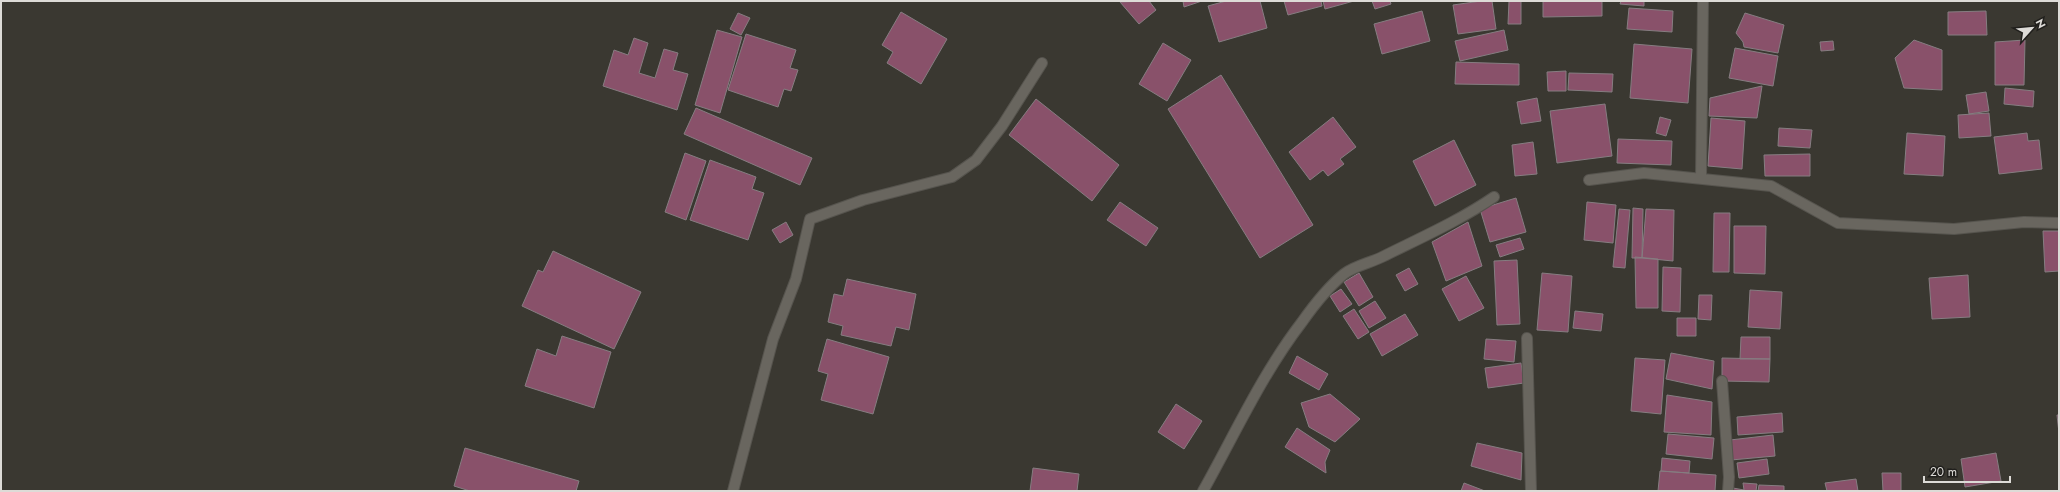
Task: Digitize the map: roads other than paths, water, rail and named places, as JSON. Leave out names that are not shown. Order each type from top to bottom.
[{"type":"street","points":[[1701,179],[1703,1]]},
{"type":"street","points":[[734,491],[774,339],[796,279],[810,219],[863,200],[952,177],[976,160],[1002,126],[1042,63]]},
{"type":"street","points":[[1589,180],[1644,173],[1771,186],[1838,223],[1954,229],[2024,222],[2059,222]]},
{"type":"street","points":[[1203,491],[1228,447],[1246,408],[1289,339],[1320,298],[1345,273],[1380,258],[1470,213],[1494,197]]},
{"type":"street","points":[[1527,338],[1531,491]]},
{"type":"street","points":[[1722,381],[1729,477],[1728,491]]}]
